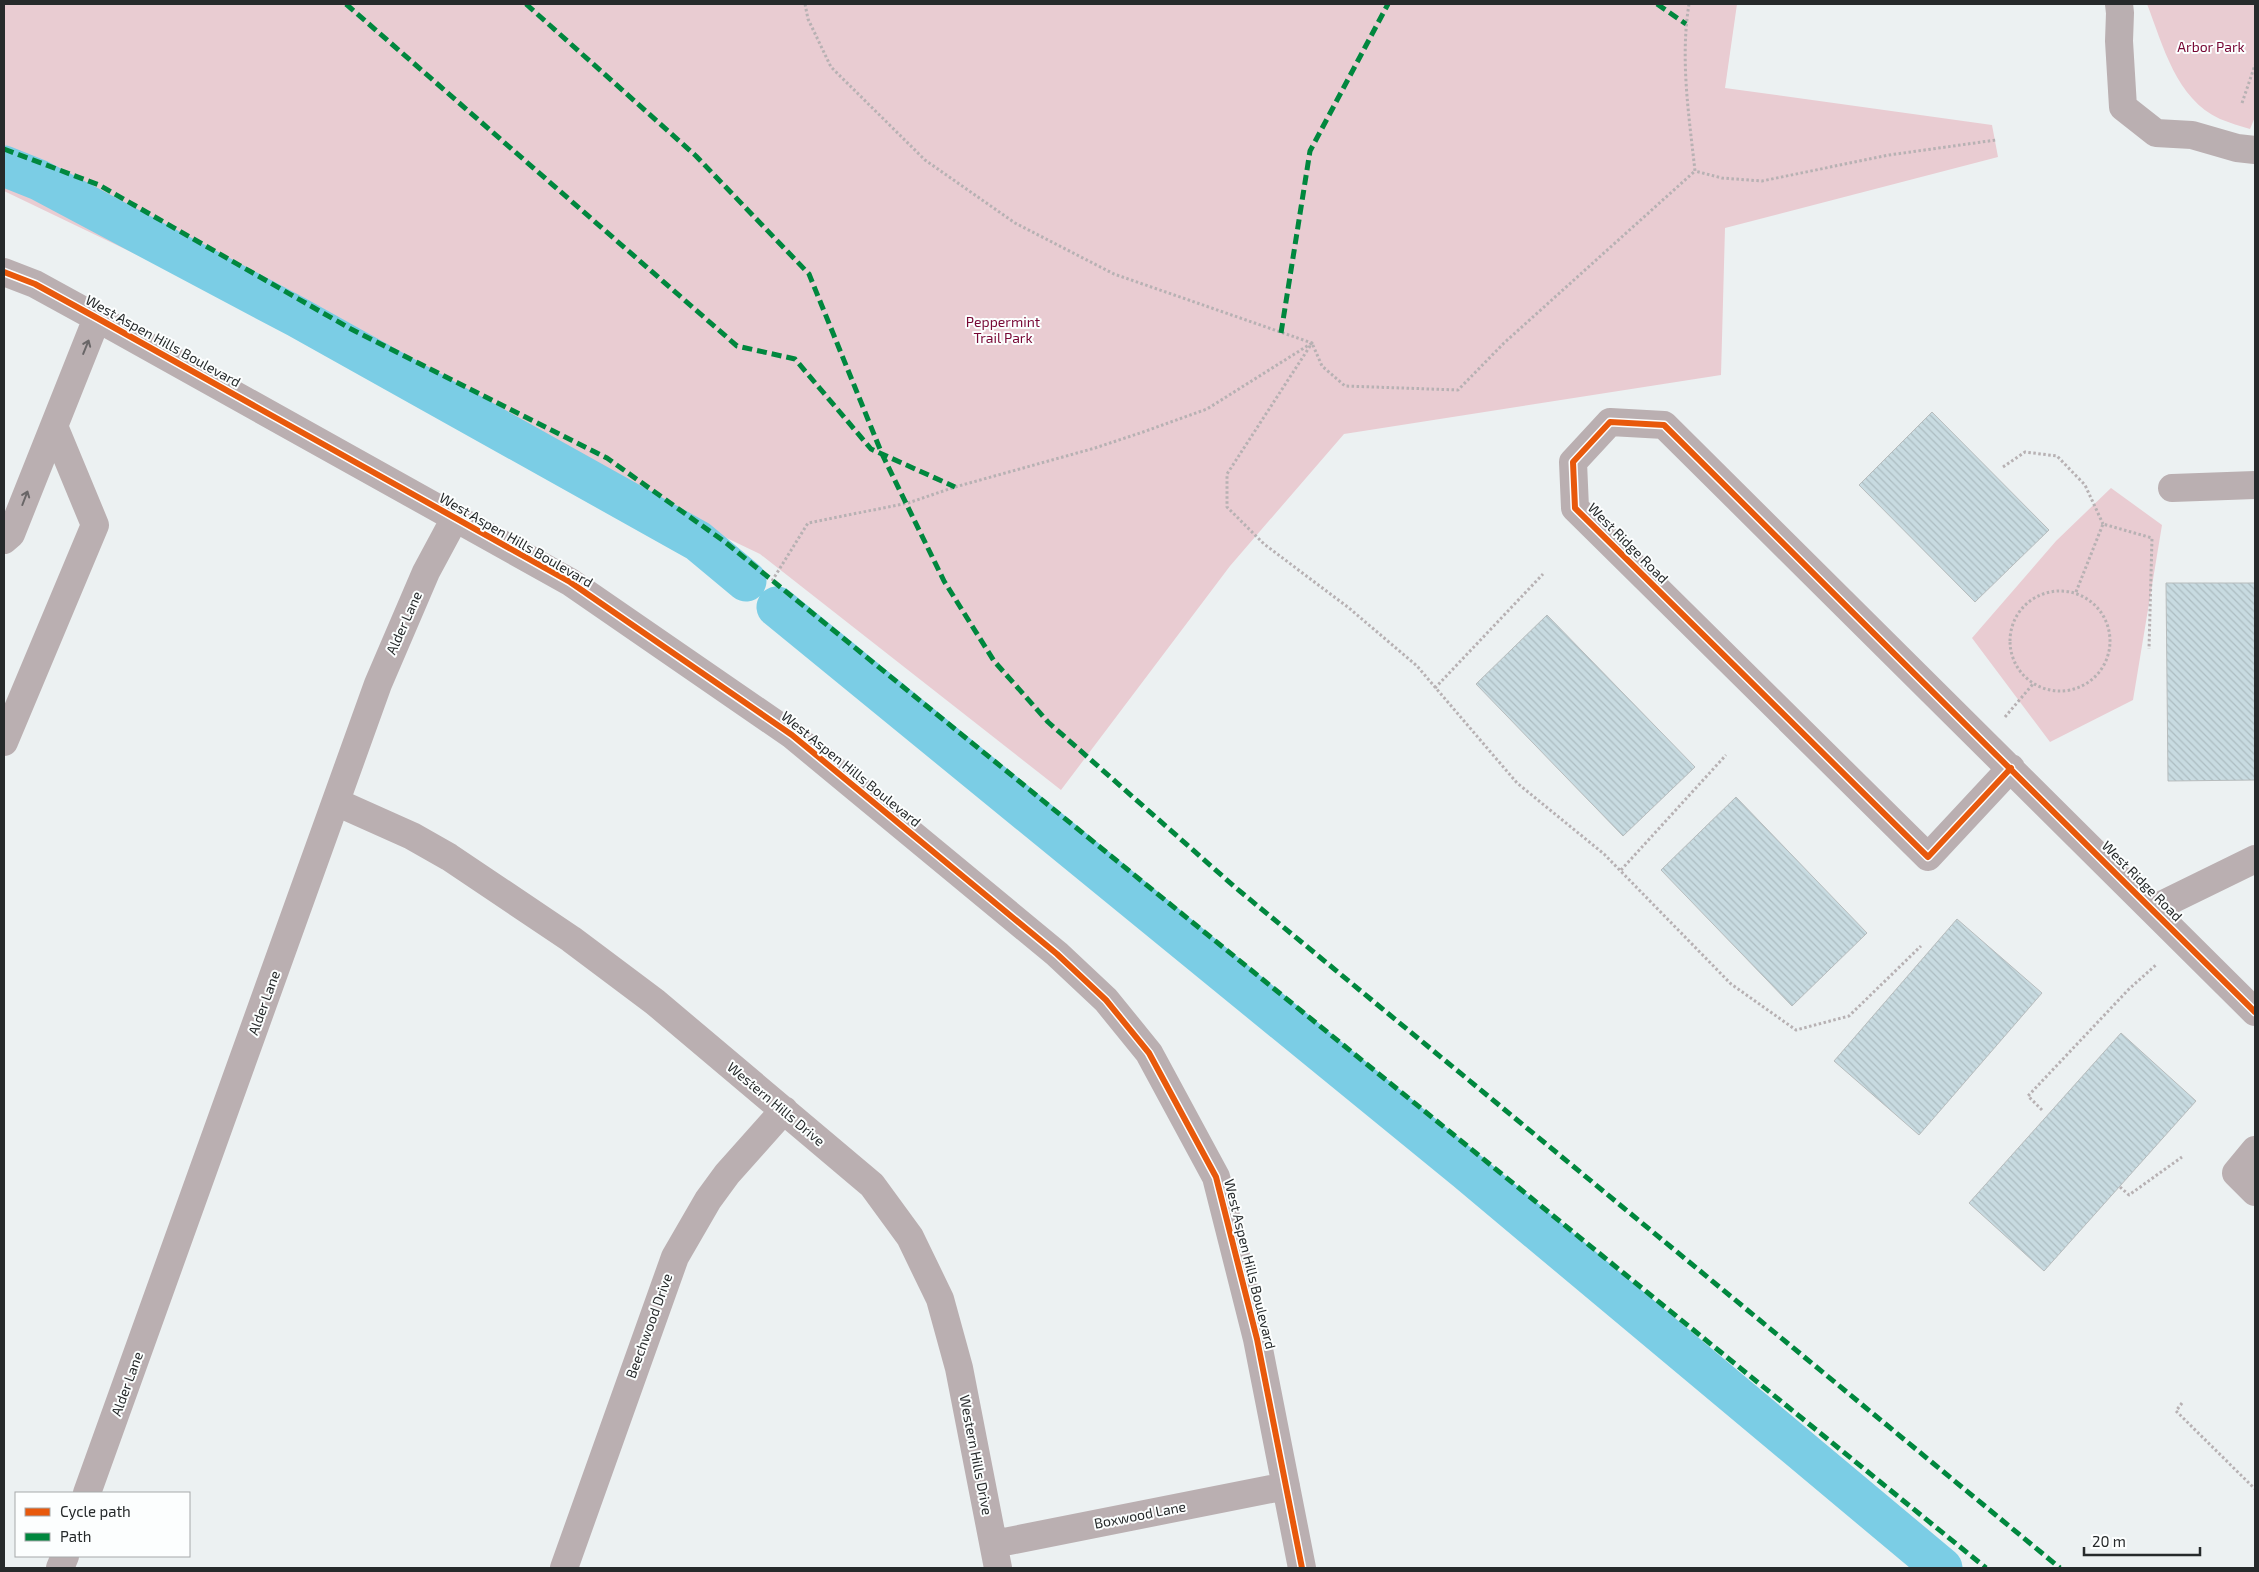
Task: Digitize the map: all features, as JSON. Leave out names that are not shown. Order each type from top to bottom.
[{"type":"street","points":[[2119,4],[2123,107],[2156,134],[2192,135],[2237,148],[2255,150]]},
{"type":"street","name":"West Aspen Hills Boulevard","points":[[4,272],[35,284],[570,582],[792,735],[1057,954],[1106,1000],[1149,1053],[1216,1177],[1257,1339],[1302,1568]]},
{"type":"street","points":[[4,540],[11,534],[97,318]]},
{"type":"street","name":"West Ridge Road","points":[[2011,768],[1928,856],[1574,508],[1573,462],[1610,422],[1664,426],[2011,768],[2255,1012]]},
{"type":"street","points":[[4,742],[95,524],[54,426]]},
{"type":"street","points":[[2172,488],[2255,485]]},
{"type":"street","name":"Alder Lane","points":[[87,1492],[378,684],[400,628],[426,572],[455,518]]},
{"type":"street","name":"Western Hills Drive","points":[[336,802],[412,836],[449,857],[571,939],[655,1002],[872,1185],[892,1210],[926,1266],[940,1299],[951,1333],[996,1556]]},
{"type":"street","points":[[2153,909],[2255,859]]},
{"type":"street","name":"Beechwood Drive","points":[[564,1568],[675,1257],[708,1200],[727,1174],[784,1110]]},
{"type":"street","points":[[2255,1150],[2236,1173],[2255,1192]]},
{"type":"street","name":"Boxwood Lane","points":[[996,1556],[1286,1486]]},
{"type":"path","points":[[805,4],[808,19],[832,67],[925,160],[1015,224],[1114,274],[1312,344],[1322,366],[1345,386],[1458,390],[1511,336],[1695,171]]},
{"type":"path","points":[[1689,4],[1686,24],[1686,98],[1695,171]]},
{"type":"path","points":[[2242,103],[2255,65]]},
{"type":"path","points":[[1695,171],[1722,178],[1762,181],[1889,155],[1996,140]]},
{"type":"path","points":[[772,581],[808,523],[908,504],[954,487],[1095,448],[1161,425],[1207,408],[1312,344]]},
{"type":"path","points":[[1312,344],[1227,474],[1227,507],[1264,544],[1349,608],[1417,666],[1517,783],[1604,854],[1732,984],[1796,1030],[1849,1016],[1921,946]]},
{"type":"path","points":[[2003,467],[2026,452],[2057,456],[2085,485],[2103,524],[2076,592]]},
{"type":"path","points":[[2103,524],[2152,538],[2149,648]]},
{"type":"path","points":[[1435,688],[1543,574]]},
{"type":"path","points":[[2060,590],[2076,592],[2091,600],[2102,613],[2109,629],[2111,646],[2106,662],[2096,676],[2082,687],[2066,691],[2049,691],[2033,684],[2021,673],[2013,660],[2010,644],[2012,627],[2018,613],[2029,600],[2044,593],[2060,590]]},
{"type":"path","points":[[2004,718],[2033,684]]},
{"type":"path","points":[[1621,870],[1726,755]]},
{"type":"path","points":[[2042,1110],[2028,1096],[2129,990],[2157,964]]},
{"type":"path","points":[[2120,1186],[2129,1195],[2182,1157]]},
{"type":"path","points":[[2182,1403],[2176,1411],[2255,1489]]},
{"type":"green space","name":"Peppermint Trail Park","points":[[4,4],[1737,4],[1725,88],[1992,125],[1998,157],[1725,228],[1721,375],[1344,434],[1230,566],[1061,790],[760,554],[4,191]]},
{"type":"green space","name":"Arbor Park","points":[[2147,4],[2255,4],[2255,117],[2250,129],[2220,119],[2205,110],[2192,98],[2173,69]]},
{"type":"green space","points":[[2111,488],[2162,525],[2133,700],[2050,742],[1972,638],[2056,541]]},
{"type":"building","points":[[1932,412],[2049,530],[1975,602],[1859,485]]},
{"type":"building","points":[[2166,583],[2255,583],[2255,780],[2168,781]]},
{"type":"building","points":[[1547,615],[1695,767],[1623,836],[1476,684]]},
{"type":"building","points":[[1736,797],[1867,933],[1792,1006],[1661,870]]},
{"type":"building","points":[[1957,919],[2042,993],[1919,1135],[1834,1061]]},
{"type":"building","points":[[2121,1033],[2196,1101],[2044,1271],[1969,1203]]},
{"type":"waterway","points":[[4,166],[39,180],[297,317],[698,541],[746,581]]},
{"type":"waterway","points":[[777,607],[1466,1170],[1942,1568]]},
{"type":"marked path","points":[[346,4],[737,346],[795,359],[871,449],[955,487]]},
{"type":"marked path","points":[[526,4],[696,156],[809,274],[882,454],[944,581],[994,661],[1048,722],[1236,888],[2060,1568]]},
{"type":"marked path","points":[[1281,333],[1310,151],[1388,4]]},
{"type":"marked path","points":[[1657,4],[1686,24]]},
{"type":"marked path","points":[[4,149],[99,185],[351,329],[607,458],[725,542],[1986,1568]]},
{"type":"cycle path","points":[[4,272],[35,284],[570,582],[792,735],[1057,954],[1106,1000],[1149,1053],[1216,1177],[1257,1339],[1302,1568]]},
{"type":"cycle path","points":[[2011,768],[1928,857],[1575,508],[1573,462],[1610,422],[1664,425],[2255,1012]]}]
